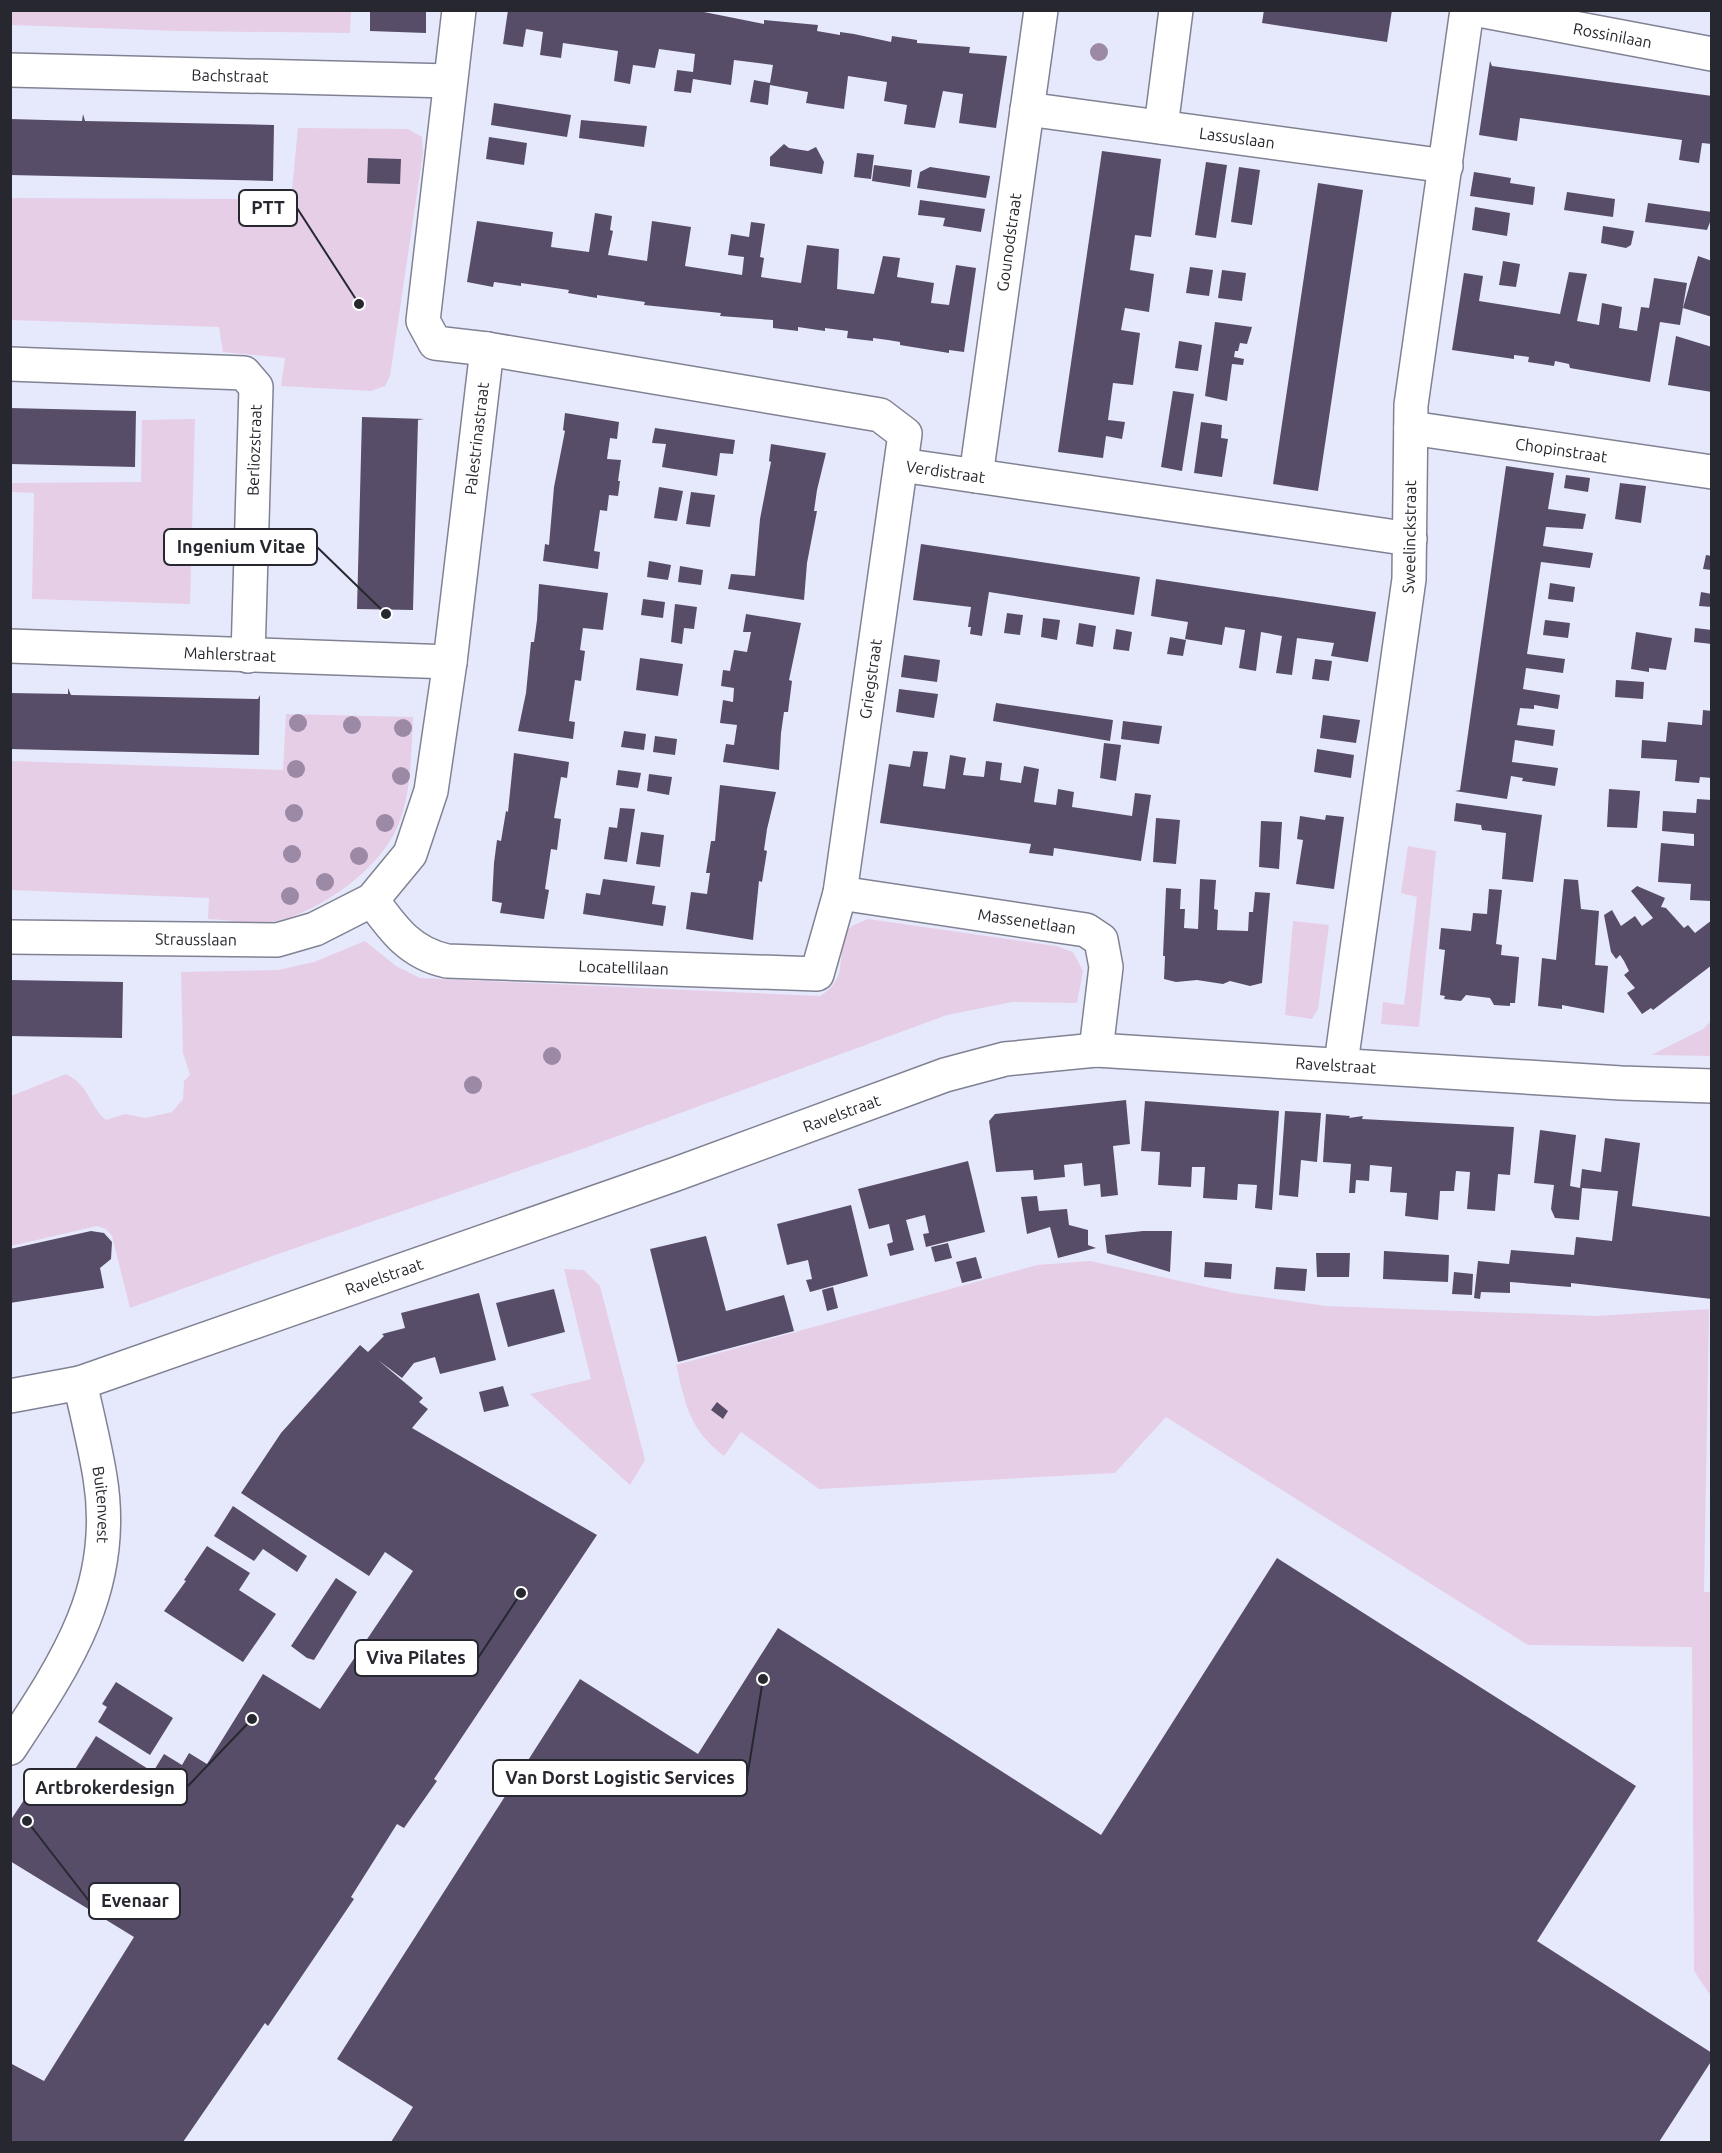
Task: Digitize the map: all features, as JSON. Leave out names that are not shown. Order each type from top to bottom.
[{"type":"street","points":[[459,10],[423,321],[435,343],[487,349]]},
{"type":"street","name":"Gounodstraat","points":[[976,476],[1041,10]]},
{"type":"street","points":[[1161,128],[1176,10]]},
{"type":"street","name":"Sweelinckstraat","points":[[1341,1063],[1408,590],[1411,405],[1467,10]]},
{"type":"street","name":"Rossinilaan","points":[[1479,10],[1712,54]]},
{"type":"street","name":"Bachstraat","points":[[10,70],[450,81]]},
{"type":"street","name":"Lassuslaan","points":[[1028,109],[1446,165]]},
{"type":"street","name":"Verdistraat","points":[[487,349],[880,415],[905,434],[901,465],[1410,539]]},
{"type":"street","name":"Palestrinastraat","points":[[372,900],[410,854],[431,791],[450,662],[487,349]]},
{"type":"street","name":"Berliozstraat","points":[[10,364],[244,373],[256,387],[248,656]]},
{"type":"street","name":"Chopinstraat","points":[[1411,428],[1712,472]]},
{"type":"street","name":"Griegstraat","points":[[840,893],[901,465]]},
{"type":"street","name":"Mahlerstraat","points":[[10,646],[450,662]]},
{"type":"street","name":"Locatellilaan","points":[[372,900],[393,929],[426,956],[447,961],[817,974],[840,893]]},
{"type":"street","name":"Massenetlaan","points":[[840,893],[1086,930],[1101,940],[1106,967],[1096,1050]]},
{"type":"street","name":"Strausslaan","points":[[10,937],[277,940],[315,929],[372,900]]},
{"type":"street","name":"Ravelstraat","points":[[10,1396],[80,1383],[676,1174],[945,1075],[1005,1059],[1096,1050],[1341,1063],[1621,1083],[1712,1086]]},
{"type":"street","name":"Buitenvest","points":[[10,1748],[62,1669],[82,1630],[94,1596],[103,1556],[104,1516],[101,1478],[80,1383]]},
{"type":"shaded area","points":[[10,11],[351,11],[350,33],[180,31],[11,25]]},
{"type":"shaded area","points":[[298,128],[408,129],[422,137],[423,153],[390,376],[385,386],[371,391],[281,386],[285,358],[223,352],[219,327],[11,320],[11,198],[291,199]]},
{"type":"shaded area","points":[[195,419],[190,604],[32,599],[34,493],[11,492],[11,483],[141,482],[142,420]]},
{"type":"shaded area","points":[[286,714],[413,717],[408,789],[396,830],[375,860],[346,887],[329,899],[294,916],[277,921],[253,922],[208,919],[209,898],[11,890],[11,761],[283,770]]},
{"type":"shaded area","points":[[1408,846],[1436,851],[1419,1027],[1381,1024],[1383,1002],[1404,1005],[1417,897],[1401,893]]},
{"type":"shaded area","points":[[868,919],[1056,946],[1073,952],[1083,971],[1077,1003],[1012,1002],[947,1015],[585,1148],[278,1254],[130,1308],[112,1236],[106,1229],[97,1226],[11,1246],[11,1096],[66,1074],[85,1090],[106,1120],[125,1114],[145,1118],[172,1112],[183,1099],[184,1081],[190,1075],[183,1053],[181,972],[278,970],[314,962],[365,941],[396,966],[420,978],[820,996],[834,984],[838,977],[843,935],[852,926]]},
{"type":"shaded area","points":[[1293,921],[1329,925],[1318,1009],[1312,1019],[1285,1015]]},
{"type":"shaded area","points":[[1711,1021],[1711,1056],[1651,1055],[1703,1029]]},
{"type":"shaded area","points":[[1090,1261],[1234,1293],[1326,1306],[1596,1316],[1709,1309],[1704,1592],[1712,1592],[1711,1996],[1694,1971],[1692,1647],[1528,1645],[1166,1417],[1115,1473],[819,1489],[741,1432],[724,1456],[703,1436],[686,1405],[676,1365],[1037,1265]]},
{"type":"shaded area","points":[[564,1269],[584,1270],[600,1286],[645,1460],[630,1485],[530,1394],[591,1379]]},
{"type":"building","points":[[370,10],[426,10],[426,33],[370,31]]},
{"type":"building","points":[[508,10],[694,10],[764,24],[764,20],[818,25],[817,31],[840,35],[840,32],[854,34],[891,42],[892,36],[917,40],[917,43],[970,47],[969,53],[1007,56],[996,128],[959,123],[963,94],[943,91],[935,128],[904,124],[907,105],[884,101],[887,82],[848,76],[844,109],[806,103],[808,92],[770,85],[768,105],[750,102],[754,80],[770,83],[773,65],[734,60],[731,85],[693,79],[691,93],[674,91],[677,70],[693,72],[695,54],[659,49],[655,68],[633,65],[630,84],[614,81],[618,51],[563,43],[561,58],[540,55],[543,32],[526,29],[523,47],[503,44]]},
{"type":"building","points":[[1264,10],[1392,10],[1387,42],[1262,23]]},
{"type":"building","points":[[1490,61],[1492,66],[1712,96],[1712,144],[1702,143],[1699,163],[1679,160],[1682,140],[1520,118],[1517,141],[1479,135]]},
{"type":"building","points":[[494,103],[571,115],[567,137],[491,125]]},
{"type":"building","points":[[83,114],[85,121],[274,125],[273,181],[10,175],[10,119],[82,121]]},
{"type":"building","points":[[581,120],[647,126],[644,147],[579,138]]},
{"type":"building","points":[[489,137],[527,143],[524,165],[486,159]]},
{"type":"building","points":[[784,144],[789,148],[808,151],[816,147],[824,162],[822,174],[770,166],[770,157]]},
{"type":"building","points":[[1102,151],[1161,159],[1151,237],[1135,235],[1130,270],[1154,274],[1149,312],[1125,308],[1121,330],[1140,333],[1133,385],[1113,383],[1108,420],[1125,422],[1122,439],[1106,436],[1103,458],[1058,452]]},
{"type":"building","points":[[857,153],[874,155],[871,179],[854,177]]},
{"type":"building","points":[[368,158],[401,159],[400,184],[367,183]]},
{"type":"building","points":[[1206,162],[1227,165],[1216,238],[1195,235]]},
{"type":"building","points":[[874,165],[912,170],[910,187],[872,181]]},
{"type":"building","points":[[930,167],[990,176],[986,198],[917,188],[920,172]]},
{"type":"building","points":[[1239,167],[1260,170],[1252,225],[1231,222]]},
{"type":"building","points":[[1474,172],[1511,178],[1510,183],[1535,187],[1533,205],[1470,196]]},
{"type":"building","points":[[1318,183],[1363,190],[1318,491],[1273,484]]},
{"type":"building","points":[[1567,192],[1615,199],[1613,217],[1564,210]]},
{"type":"building","points":[[920,200],[985,209],[981,232],[943,226],[945,218],[918,215]]},
{"type":"building","points":[[1648,203],[1712,212],[1712,217],[1707,230],[1645,222]]},
{"type":"building","points":[[1475,207],[1510,213],[1507,236],[1472,230]]},
{"type":"building","points":[[595,213],[612,216],[610,230],[613,231],[608,255],[647,261],[652,221],[691,227],[685,266],[742,275],[744,257],[728,255],[731,234],[749,237],[751,222],[765,224],[760,257],[764,258],[761,277],[801,283],[807,245],[839,249],[837,289],[874,294],[883,256],[900,258],[897,277],[934,283],[931,303],[949,305],[956,265],[976,268],[964,352],[949,350],[949,353],[873,338],[873,341],[847,338],[848,331],[825,328],[825,331],[798,327],[798,331],[773,328],[773,320],[720,316],[721,313],[644,305],[645,302],[597,295],[597,298],[568,293],[569,290],[521,283],[521,286],[494,282],[493,287],[467,282],[477,221],[553,232],[551,247],[589,252]]},
{"type":"building","points":[[1603,226],[1634,231],[1631,245],[1626,248],[1601,243]]},
{"type":"building","points":[[1698,256],[1712,261],[1712,317],[1683,308]]},
{"type":"building","points":[[1503,261],[1520,264],[1516,287],[1499,285]]},
{"type":"building","points":[[1190,267],[1213,270],[1209,296],[1186,293]]},
{"type":"building","points":[[1222,270],[1246,273],[1242,301],[1218,298]]},
{"type":"building","points":[[1569,272],[1587,274],[1577,321],[1599,325],[1602,303],[1622,307],[1619,328],[1637,331],[1641,307],[1649,308],[1654,278],[1687,283],[1680,325],[1660,322],[1650,382],[1570,368],[1569,364],[1555,361],[1554,366],[1528,362],[1529,357],[1514,355],[1514,359],[1452,350],[1464,273],[1483,276],[1479,301],[1560,314]]},
{"type":"building","points":[[1215,322],[1252,327],[1247,344],[1240,343],[1238,351],[1235,351],[1234,357],[1244,359],[1243,365],[1232,364],[1227,401],[1205,396]]},
{"type":"building","points":[[1676,336],[1712,347],[1712,392],[1668,385]]},
{"type":"building","points":[[1179,341],[1202,345],[1198,371],[1175,368]]},
{"type":"building","points":[[1173,391],[1194,394],[1182,471],[1161,467]]},
{"type":"building","points":[[10,408],[136,411],[135,467],[10,464]]},
{"type":"building","points":[[565,413],[619,422],[617,439],[610,438],[607,459],[621,460],[618,496],[609,495],[607,511],[600,510],[594,551],[600,552],[598,569],[543,561],[545,544],[549,545],[554,487],[565,431],[563,430]]},
{"type":"building","points":[[362,417],[424,419],[418,420],[413,610],[357,609]]},
{"type":"building","points":[[1201,422],[1222,425],[1221,438],[1228,439],[1222,477],[1194,473]]},
{"type":"building","points":[[655,428],[735,440],[733,454],[720,453],[717,476],[662,467],[666,444],[652,443]]},
{"type":"building","points":[[771,444],[826,453],[817,490],[814,511],[817,511],[807,563],[804,600],[728,589],[731,574],[755,576],[760,519],[771,462],[769,461]]},
{"type":"building","points":[[1506,466],[1554,473],[1548,509],[1586,514],[1583,529],[1546,527],[1543,546],[1593,553],[1590,568],[1541,562],[1527,654],[1565,659],[1563,673],[1526,668],[1523,689],[1560,695],[1558,709],[1534,705],[1534,709],[1520,708],[1517,725],[1555,730],[1553,746],[1515,740],[1512,762],[1558,768],[1555,786],[1522,781],[1523,778],[1511,776],[1507,799],[1455,791],[1460,790]]},
{"type":"building","points":[[1566,475],[1590,478],[1588,492],[1564,488]]},
{"type":"building","points":[[1620,483],[1646,486],[1641,523],[1615,519]]},
{"type":"building","points":[[659,487],[683,491],[677,521],[654,518]]},
{"type":"building","points":[[691,492],[715,495],[710,527],[686,524]]},
{"type":"building","points":[[921,544],[1140,577],[1134,615],[989,592],[982,636],[970,634],[971,627],[968,627],[971,607],[913,600]]},
{"type":"building","points":[[1706,555],[1712,556],[1712,570],[1703,569]]},
{"type":"building","points":[[649,561],[671,565],[668,580],[647,577]]},
{"type":"building","points":[[680,566],[703,570],[701,585],[678,582]]},
{"type":"building","points":[[1156,579],[1376,612],[1368,662],[1331,656],[1334,643],[1297,638],[1292,675],[1276,673],[1282,636],[1261,632],[1256,671],[1239,668],[1245,630],[1225,627],[1222,645],[1185,639],[1188,622],[1151,616]]},
{"type":"building","points":[[1550,583],[1575,587],[1573,602],[1548,599]]},
{"type":"building","points":[[539,584],[608,593],[603,630],[583,628],[580,650],[585,651],[581,681],[575,680],[569,721],[575,722],[573,739],[518,731],[526,693],[531,642],[534,642]]},
{"type":"building","points":[[1701,592],[1712,594],[1712,607],[1699,606]]},
{"type":"building","points":[[643,599],[665,602],[663,618],[641,615]]},
{"type":"building","points":[[675,604],[697,607],[694,629],[684,628],[682,644],[671,642]]},
{"type":"building","points":[[1007,613],[1023,615],[1020,635],[1004,633]]},
{"type":"building","points":[[746,614],[801,623],[789,680],[792,681],[788,712],[784,712],[779,770],[723,762],[726,744],[734,745],[737,725],[720,723],[723,700],[733,702],[734,688],[721,686],[723,670],[730,671],[734,650],[747,652],[751,632],[743,632]]},
{"type":"building","points":[[1043,618],[1060,620],[1057,640],[1041,637]]},
{"type":"building","points":[[1545,620],[1570,623],[1568,638],[1543,635]]},
{"type":"building","points":[[1079,623],[1096,626],[1093,647],[1076,644]]},
{"type":"building","points":[[1695,628],[1712,630],[1712,644],[1694,642]]},
{"type":"building","points":[[1116,629],[1132,632],[1129,651],[1113,649]]},
{"type":"building","points":[[1636,632],[1672,638],[1666,670],[1649,668],[1649,672],[1631,669]]},
{"type":"building","points":[[1170,637],[1186,640],[1183,656],[1167,654]]},
{"type":"building","points":[[904,655],[940,660],[937,682],[901,677]]},
{"type":"building","points":[[640,658],[683,664],[678,696],[636,690]]},
{"type":"building","points":[[1315,659],[1332,661],[1329,681],[1312,679]]},
{"type":"building","points":[[1616,680],[1644,682],[1643,699],[1615,697]]},
{"type":"building","points":[[68,688],[71,695],[258,699],[260,695],[259,755],[10,749],[10,693],[68,694]]},
{"type":"building","points":[[899,689],[938,694],[934,718],[896,712]]},
{"type":"building","points":[[996,703],[1113,720],[1110,741],[993,721]]},
{"type":"building","points":[[1703,710],[1712,711],[1712,778],[1700,777],[1699,783],[1675,781],[1677,760],[1641,758],[1642,740],[1666,742],[1668,722],[1702,725]]},
{"type":"building","points":[[1323,715],[1360,720],[1356,743],[1320,738]]},
{"type":"building","points":[[1123,721],[1162,726],[1159,744],[1121,739]]},
{"type":"building","points":[[624,731],[646,734],[644,750],[621,747]]},
{"type":"building","points":[[655,736],[677,739],[675,755],[653,752]]},
{"type":"building","points":[[1104,743],[1121,745],[1116,781],[1100,778]]},
{"type":"building","points":[[1317,749],[1354,755],[1351,778],[1314,772]]},
{"type":"building","points":[[913,751],[928,752],[923,786],[945,789],[950,755],[966,758],[963,775],[984,777],[986,761],[1002,763],[1000,780],[1021,783],[1024,766],[1039,769],[1034,802],[1056,805],[1058,789],[1074,792],[1072,807],[1132,816],[1135,793],[1151,795],[1141,861],[1054,848],[1053,856],[1029,853],[1031,844],[880,823],[889,764],[910,767]]},
{"type":"building","points":[[514,753],[569,762],[567,778],[561,777],[554,818],[561,819],[557,850],[551,849],[545,889],[549,890],[544,919],[500,913],[502,903],[492,901],[497,840],[501,841],[506,811],[508,812]]},
{"type":"building","points":[[618,770],[641,773],[638,788],[616,785]]},
{"type":"building","points":[[649,774],[672,777],[669,795],[647,791]]},
{"type":"building","points":[[720,785],[776,792],[767,829],[764,850],[767,851],[762,882],[759,881],[753,940],[686,929],[691,892],[707,894],[710,873],[706,873],[711,841],[715,841]]},
{"type":"building","points":[[1609,789],[1640,791],[1637,828],[1607,827]]},
{"type":"building","points":[[1697,799],[1712,800],[1712,901],[1690,900],[1691,884],[1658,882],[1661,843],[1694,846],[1694,834],[1662,831],[1663,811],[1696,813]]},
{"type":"building","points":[[1456,803],[1542,815],[1533,882],[1502,879],[1506,833],[1482,830],[1481,825],[1454,821]]},
{"type":"building","points":[[620,808],[635,809],[627,862],[604,859],[609,827],[617,828]]},
{"type":"building","points":[[1326,815],[1344,817],[1334,889],[1296,884],[1303,840],[1297,839],[1300,816],[1325,820]]},
{"type":"building","points":[[1156,818],[1180,820],[1176,864],[1153,862]]},
{"type":"building","points":[[1261,821],[1282,822],[1279,869],[1259,867]]},
{"type":"building","points":[[641,832],[664,835],[660,867],[636,864]]},
{"type":"building","points":[[603,879],[655,886],[652,904],[666,906],[663,926],[583,914],[586,893],[600,895]]},
{"type":"building","points":[[1200,879],[1216,880],[1214,909],[1218,910],[1217,930],[1248,931],[1249,912],[1253,912],[1255,892],[1270,893],[1262,983],[1250,986],[1230,981],[1223,984],[1197,980],[1176,982],[1164,979],[1166,888],[1181,889],[1180,909],[1185,909],[1184,928],[1198,929]]},
{"type":"building","points":[[1564,879],[1578,880],[1581,909],[1599,911],[1595,965],[1608,966],[1604,1013],[1562,1005],[1562,1009],[1538,1006],[1542,958],[1556,960]]},
{"type":"building","points":[[1637,886],[1665,898],[1661,907],[1666,908],[1684,928],[1688,925],[1695,933],[1712,920],[1712,965],[1653,1010],[1651,1008],[1642,1014],[1627,993],[1635,988],[1624,975],[1629,971],[1624,961],[1620,955],[1616,959],[1611,952],[1604,915],[1612,910],[1621,926],[1635,916],[1642,926],[1653,918],[1631,891]]},
{"type":"building","points":[[1489,889],[1502,890],[1496,944],[1502,945],[1501,955],[1519,957],[1515,1003],[1510,1003],[1510,1006],[1494,1005],[1490,998],[1466,995],[1461,1001],[1444,999],[1445,996],[1440,995],[1445,950],[1439,949],[1441,928],[1471,931],[1473,913],[1487,914]]},
{"type":"building","points":[[10,980],[123,982],[122,1038],[10,1036]]},
{"type":"building","points":[[1126,1100],[1130,1144],[1113,1146],[1118,1195],[1101,1197],[1100,1184],[1084,1186],[1082,1163],[1064,1165],[1065,1177],[1034,1180],[1033,1170],[996,1172],[989,1121],[995,1114]]},
{"type":"building","points":[[1145,1101],[1279,1111],[1272,1210],[1255,1208],[1257,1185],[1238,1184],[1237,1200],[1203,1198],[1205,1167],[1192,1167],[1191,1187],[1158,1185],[1160,1152],[1141,1151]]},
{"type":"building","points":[[1285,1111],[1321,1113],[1317,1162],[1301,1160],[1298,1197],[1279,1195]]},
{"type":"building","points":[[1326,1114],[1350,1116],[1349,1118],[1363,1116],[1362,1119],[1514,1127],[1510,1175],[1498,1174],[1495,1211],[1467,1209],[1470,1172],[1456,1171],[1454,1191],[1440,1191],[1438,1220],[1405,1216],[1407,1193],[1390,1192],[1392,1167],[1370,1165],[1369,1181],[1356,1180],[1355,1193],[1349,1193],[1351,1164],[1323,1162]]},
{"type":"building","points":[[1540,1130],[1576,1135],[1570,1186],[1580,1188],[1582,1169],[1601,1172],[1605,1138],[1640,1143],[1632,1206],[1712,1217],[1712,1299],[1571,1283],[1571,1287],[1510,1282],[1510,1293],[1481,1292],[1480,1299],[1474,1298],[1478,1261],[1509,1264],[1511,1250],[1574,1255],[1576,1237],[1612,1241],[1618,1191],[1582,1188],[1579,1220],[1555,1218],[1551,1209],[1554,1185],[1534,1183]]},
{"type":"building","points":[[968,1161],[985,1232],[926,1247],[923,1234],[929,1233],[925,1215],[906,1220],[914,1250],[890,1256],[887,1244],[893,1242],[889,1224],[869,1229],[858,1189]]},
{"type":"building","points":[[1037,1196],[1039,1211],[1067,1209],[1069,1225],[1088,1230],[1088,1245],[1096,1248],[1058,1258],[1050,1227],[1027,1234],[1021,1197]]},
{"type":"building","points":[[851,1205],[868,1276],[810,1292],[806,1280],[812,1279],[808,1260],[787,1265],[777,1224]]},
{"type":"building","points":[[91,1231],[104,1233],[112,1242],[111,1259],[100,1268],[104,1288],[10,1303],[10,1249]]},
{"type":"building","points":[[1172,1231],[1170,1272],[1107,1253],[1105,1235]]},
{"type":"building","points":[[706,1236],[726,1311],[784,1295],[794,1331],[678,1362],[650,1249]]},
{"type":"building","points":[[948,1243],[952,1258],[935,1262],[931,1247]]},
{"type":"building","points":[[1384,1251],[1449,1255],[1448,1282],[1383,1279]]},
{"type":"building","points":[[1316,1253],[1350,1253],[1349,1277],[1317,1277]]},
{"type":"building","points":[[976,1257],[982,1278],[962,1283],[956,1262]]},
{"type":"building","points":[[1205,1262],[1232,1264],[1231,1279],[1204,1277]]},
{"type":"building","points":[[1276,1267],[1307,1269],[1305,1291],[1274,1289]]},
{"type":"building","points":[[1454,1272],[1473,1274],[1472,1295],[1452,1294]]},
{"type":"building","points":[[833,1287],[838,1308],[827,1311],[822,1290]]},
{"type":"building","points":[[554,1289],[565,1332],[508,1347],[496,1303]]},
{"type":"building","points":[[479,1293],[496,1360],[440,1374],[435,1357],[414,1363],[402,1378],[378,1360],[423,1398],[419,1402],[428,1409],[412,1428],[597,1535],[434,1779],[437,1781],[404,1828],[397,1824],[351,1897],[354,1899],[268,2026],[265,2023],[183,2142],[10,2142],[10,2063],[44,2081],[134,1937],[10,1861],[10,1821],[38,1779],[60,1793],[96,1736],[153,1772],[164,1754],[182,1765],[189,1753],[207,1764],[263,1674],[320,1709],[413,1571],[385,1552],[369,1576],[241,1493],[281,1433],[360,1345],[368,1352],[384,1336],[382,1334],[405,1328],[401,1313]]},
{"type":"building","points":[[503,1386],[509,1406],[484,1412],[479,1392]]},
{"type":"building","points":[[717,1402],[728,1411],[723,1419],[711,1410]]},
{"type":"building","points":[[233,1506],[307,1556],[297,1572],[263,1549],[254,1561],[214,1536]]},
{"type":"building","points":[[207,1546],[250,1573],[239,1590],[276,1614],[243,1662],[164,1611]]},
{"type":"building","points":[[1277,1558],[1636,1786],[1537,1941],[1712,2053],[1712,2060],[1659,2142],[391,2142],[413,2107],[337,2059],[580,1679],[698,1754],[778,1628],[1101,1835]]},
{"type":"building","points":[[336,1578],[357,1592],[314,1660],[307,1658],[291,1646]]},
{"type":"building","points":[[116,1682],[173,1718],[150,1755],[98,1722],[107,1707],[102,1704]]},
{"type":"place","name":"PTT","points":[[359,304]]},
{"type":"place","name":"Ingenium Vitae","points":[[386,614]]},
{"type":"place","name":"Viva Pilates","points":[[521,1593]]},
{"type":"place","name":"Van Dorst Logistic Services","points":[[763,1679]]},
{"type":"place","name":"Artbrokerdesign","points":[[252,1719]]},
{"type":"place","name":"Evenaar","points":[[27,1821]]}]
